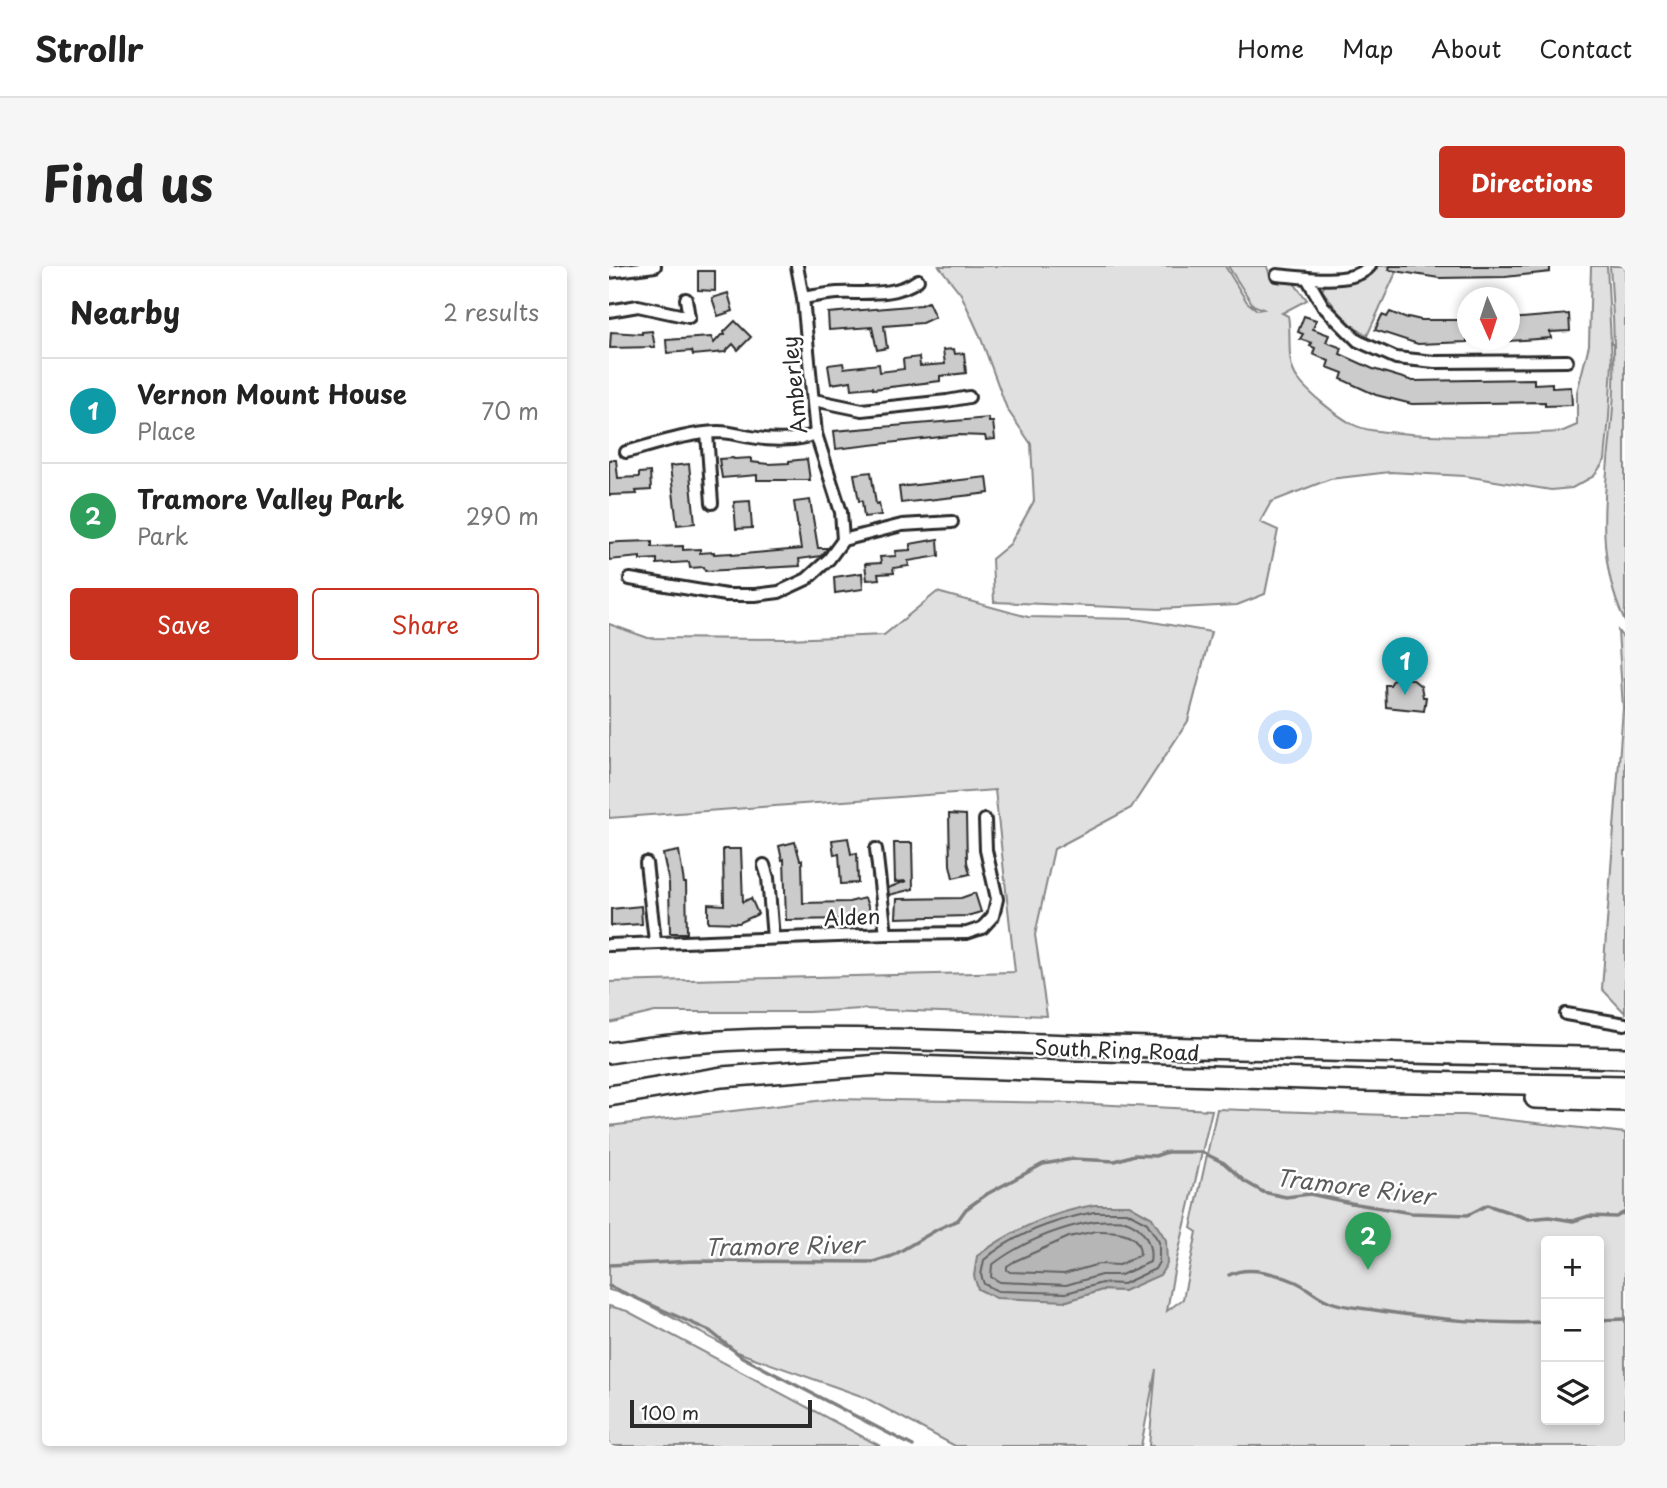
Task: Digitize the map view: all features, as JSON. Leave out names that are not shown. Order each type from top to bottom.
[{"type":"highway","name":"South Ring Road","points":[[609,1053],[651,1046],[724,1040],[878,1039],[1625,1058]]},
{"type":"highway","name":"South Ring Road","points":[[609,1096],[722,1077],[880,1065],[1365,1081],[1625,1086]]},
{"type":"highway","points":[[1365,1081],[1466,1094],[1625,1101]]},
{"type":"street","points":[[609,272],[655,266]]},
{"type":"street","name":"Amberley","points":[[797,266],[803,298],[816,434],[841,512],[843,540]]},
{"type":"street","points":[[1277,275],[1307,278],[1355,276],[1370,266]]},
{"type":"street","points":[[1307,278],[1323,306],[1358,341],[1396,358],[1435,362],[1567,361]]},
{"type":"street","points":[[803,298],[836,293],[885,292],[908,288],[918,280]]},
{"type":"street","points":[[609,311],[638,306],[689,317],[686,299]]},
{"type":"street","points":[[814,400],[862,410],[969,397]]},
{"type":"street","points":[[707,433],[712,503]]},
{"type":"street","points":[[626,452],[707,433],[736,433],[753,438],[781,440],[806,438],[816,434]]},
{"type":"street","points":[[630,579],[726,594],[779,592],[807,579],[829,559],[843,540],[902,525],[952,522]]},
{"type":"street","name":"Alden","points":[[609,945],[967,933],[982,928],[993,916],[997,898],[990,877],[985,820]]},
{"type":"street","points":[[986,839],[999,838]]},
{"type":"street","points":[[876,849],[885,934]]},
{"type":"street","points":[[646,863],[643,883],[655,942]]},
{"type":"street","points":[[764,865],[768,878],[773,938]]},
{"type":"street","points":[[1566,1014],[1625,1024]]},
{"type":"shaded area","points":[[939,266],[1225,266],[1247,302],[1257,310],[1263,309],[1253,305],[1228,266],[1267,266],[1271,280],[1293,282],[1307,300],[1282,313],[1288,316],[1290,357],[1294,372],[1315,397],[1345,420],[1363,428],[1393,433],[1460,436],[1561,432],[1577,425],[1577,392],[1589,345],[1591,266],[1607,266],[1612,362],[1605,460],[1594,476],[1572,488],[1551,490],[1465,476],[1390,472],[1330,479],[1271,502],[1260,522],[1278,530],[1265,594],[1237,605],[1159,609],[994,602],[992,559],[1010,544],[1034,501],[1031,444],[1007,409],[961,294]]},
{"type":"shaded area","points":[[1377,266],[1399,266],[1367,336],[1344,319],[1322,290],[1327,282],[1360,280]]},
{"type":"shaded area","points":[[1610,266],[1625,266],[1625,622],[1607,563],[1604,535],[1614,389]]},
{"type":"shaded area","points":[[937,592],[1028,617],[1135,619],[1211,632],[1188,721],[1131,808],[1054,849],[1035,935],[1047,1016],[862,1009],[808,1012],[655,1012],[609,1023],[609,982],[1015,972],[995,790],[609,818],[609,624],[648,638],[787,639],[884,635]]},
{"type":"shaded area","points":[[1618,631],[1625,640],[1625,1013],[1602,989],[1623,708]]},
{"type":"shaded area","points":[[833,1099],[1073,1103],[1212,1110],[1167,1311],[1183,1299],[1197,1232],[1191,1228],[1217,1109],[1465,1115],[1625,1133],[1625,1446],[1149,1446],[1156,1369],[1141,1446],[955,1446],[864,1397],[737,1352],[632,1296],[609,1290],[609,1126]],"holes":[[[1094,1205],[1129,1205],[1152,1218],[1124,1291],[1102,1290],[1067,1301]]]},
{"type":"shaded area","points":[[609,1306],[627,1311],[880,1446],[609,1446]]},
{"type":"water","points":[[1094,1205],[1129,1205],[1152,1218],[1166,1240],[1167,1264],[1160,1275],[1124,1291],[1102,1290],[1067,1301],[996,1298],[978,1289],[974,1276],[977,1256],[1033,1223]]},
{"type":"building","points":[[1390,266],[1550,266],[1550,272],[1505,277],[1439,278],[1389,270]]},
{"type":"building","points":[[698,271],[715,271],[715,291],[698,290]]},
{"type":"building","points":[[728,293],[733,311],[718,316],[712,298]]},
{"type":"building","points":[[928,302],[935,317],[922,323],[884,326],[887,348],[877,350],[872,327],[829,330],[828,313],[921,305]]},
{"type":"building","points":[[1390,312],[1407,319],[1457,320],[1457,342],[1418,344],[1375,330],[1382,315],[1387,317]]},
{"type":"building","points":[[1569,314],[1570,331],[1550,332],[1551,338],[1520,340],[1520,318]]},
{"type":"building","points":[[1304,316],[1316,320],[1313,329],[1329,335],[1326,342],[1342,348],[1340,354],[1373,369],[1413,381],[1534,379],[1534,384],[1552,383],[1552,388],[1571,387],[1572,405],[1545,406],[1545,402],[1412,404],[1376,395],[1341,379],[1343,373],[1327,367],[1329,361],[1313,354],[1315,348],[1310,346],[1312,343],[1300,339],[1303,334],[1298,332]]},
{"type":"building","points":[[735,321],[751,337],[738,350],[733,344],[725,352],[693,355],[692,351],[667,353],[666,340],[711,337],[714,343],[721,335],[725,335],[724,332]]},
{"type":"building","points":[[652,331],[655,347],[610,348],[611,332],[642,334]]},
{"type":"building","points":[[954,349],[955,354],[964,353],[966,373],[940,376],[940,381],[873,389],[852,389],[851,381],[831,384],[828,365],[843,363],[844,368],[879,364],[880,372],[904,369],[903,359],[919,357],[920,366],[945,364],[943,350]]},
{"type":"building","points":[[989,418],[989,422],[993,422],[995,439],[958,435],[836,449],[834,431]]},
{"type":"building","points":[[751,458],[751,462],[768,464],[807,459],[810,480],[757,480],[757,475],[722,478],[719,459]]},
{"type":"building","points":[[609,460],[616,460],[618,478],[639,477],[639,473],[650,472],[651,490],[636,491],[637,494],[609,495]]},
{"type":"building","points":[[689,464],[695,523],[677,525],[670,466]]},
{"type":"building","points":[[871,472],[876,504],[879,503],[881,515],[864,517],[854,474]]},
{"type":"building","points":[[987,477],[989,493],[901,503],[899,487]]},
{"type":"building","points":[[810,500],[818,548],[828,548],[821,556],[799,559],[800,566],[705,571],[704,567],[690,568],[689,562],[657,564],[657,559],[640,560],[640,557],[609,560],[609,543],[620,542],[652,541],[652,547],[683,546],[683,550],[700,549],[700,553],[732,555],[801,549],[794,502]]},
{"type":"building","points":[[750,501],[752,528],[736,529],[734,502]]},
{"type":"building","points":[[938,539],[939,556],[908,561],[909,566],[893,568],[894,573],[878,574],[879,579],[867,580],[865,564],[881,563],[880,557],[896,556],[895,551],[910,550],[910,544]]},
{"type":"building","points":[[862,573],[863,589],[835,593],[834,577]]},
{"type":"building","points":[[1401,678],[1412,679],[1421,686],[1423,697],[1426,697],[1424,711],[1386,707],[1385,685]]},
{"type":"building","points":[[949,814],[966,815],[967,862],[970,874],[953,878],[950,865]]},
{"type":"building","points":[[848,838],[851,854],[857,853],[858,883],[841,884],[839,854],[834,855],[832,840]]},
{"type":"building","points":[[795,842],[802,860],[803,903],[849,902],[865,898],[870,912],[850,919],[786,920],[784,859],[782,860],[779,846]]},
{"type":"building","points":[[894,843],[912,843],[913,889],[889,895],[888,888],[906,881],[895,882]]},
{"type":"building","points":[[723,849],[741,849],[743,902],[751,898],[758,914],[739,923],[708,922],[708,904],[724,905]]},
{"type":"building","points":[[679,851],[686,883],[687,933],[670,933],[669,883],[663,854]]},
{"type":"building","points":[[975,893],[981,912],[967,916],[896,918],[897,899],[961,898]]},
{"type":"building","points":[[641,906],[642,924],[611,926],[611,909]]},
{"type":"waterway","name":"Tramore River","points":[[609,1265],[695,1261],[873,1262],[892,1256],[958,1220],[966,1209],[987,1194],[1043,1164],[1073,1159],[1115,1161],[1134,1155],[1155,1156],[1167,1152],[1202,1152],[1224,1163],[1244,1181],[1263,1192],[1286,1197],[1310,1194],[1411,1213],[1468,1215],[1487,1205],[1529,1219],[1549,1217],[1573,1221],[1589,1216],[1616,1217],[1625,1212]]},
{"type":"waterway","points":[[1229,1275],[1245,1271],[1271,1274],[1296,1282],[1328,1301],[1355,1308],[1464,1321],[1541,1322]]},
{"type":"waterway","points":[[609,1286],[710,1331],[742,1357],[913,1446]]},
{"type":"waterway","points":[[1604,1320],[1625,1319]]},
{"type":"place","name":"Vernon Mount House","points":[[1405,695]]},
{"type":"place","name":"Tramore Valley Park","points":[[1368,1270]]}]
